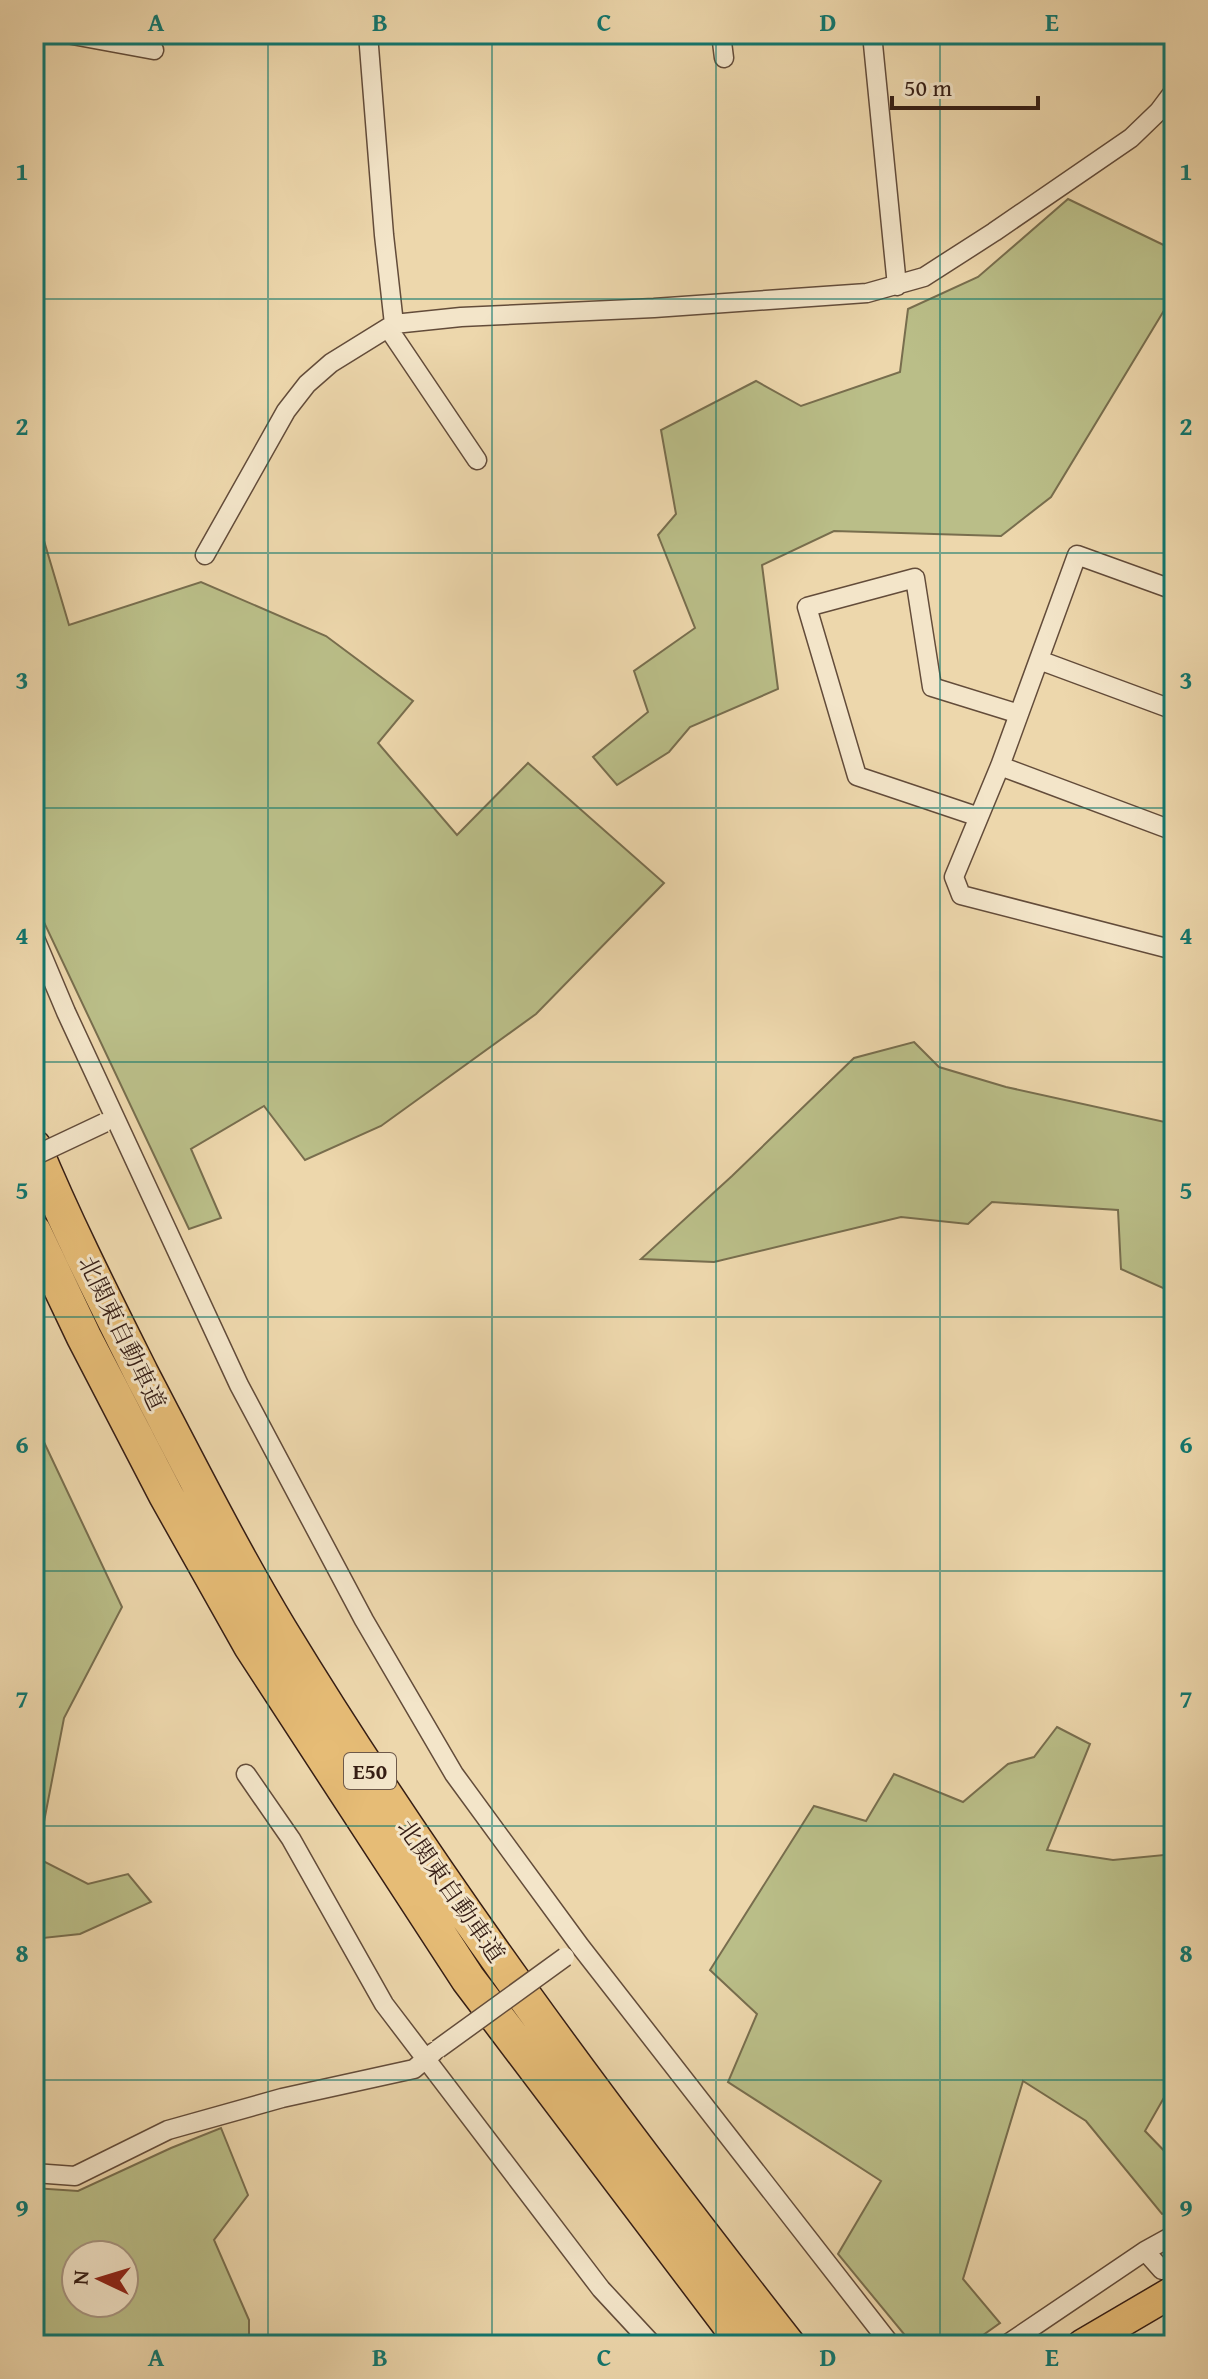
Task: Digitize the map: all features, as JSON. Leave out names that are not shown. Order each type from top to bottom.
[{"type":"highway","name":"北関東自動車道","points":[[34,1147],[115,1321],[180,1448],[279,1628],[383,1792],[499,1960],[643,2160],[788,2345]]},
{"type":"highway","name":"北関東自動車道","points":[[34,1232],[166,1495],[251,1646],[468,1979],[745,2345]]},
{"type":"main road","points":[[1082,2345],[1168,2281]]},
{"type":"street","points":[[67,34],[154,50]]},
{"type":"street","points":[[368,34],[391,326],[477,460]]},
{"type":"street","points":[[721,34],[724,58]]},
{"type":"street","points":[[872,34],[897,286]]},
{"type":"street","points":[[205,555],[286,411],[307,384],[331,363],[391,326],[461,317],[654,308],[867,293],[897,286],[924,277],[1131,138],[1159,111],[1174,91]]},
{"type":"street","points":[[1174,590],[1077,555],[1000,766],[954,877],[961,895],[1174,950]]},
{"type":"street","points":[[979,817],[857,776],[807,607],[915,578],[932,687],[1019,714]]},
{"type":"street","points":[[1039,660],[1174,710]]},
{"type":"street","points":[[1000,766],[1174,831]]},
{"type":"street","points":[[34,936],[110,1120],[239,1385],[357,1608],[454,1774],[572,1952],[891,2345]]},
{"type":"street","points":[[34,1156],[110,1120]]},
{"type":"street","points":[[246,1774],[291,1839],[384,2004],[432,2054],[601,2289],[653,2345]]},
{"type":"street","points":[[34,2173],[75,2176],[168,2130],[282,2098],[414,2069],[572,1952]]},
{"type":"street","points":[[1006,2345],[1145,2251],[1174,2235]]},
{"type":"street","points":[[1145,2251],[1168,2281]]},
{"type":"green space","points":[[1068,199],[1174,250],[1174,294],[1051,497],[1001,536],[834,531],[762,565],[778,689],[690,727],[669,752],[617,785],[593,757],[648,712],[634,671],[695,628],[658,535],[676,514],[661,430],[756,381],[801,406],[900,372],[908,309],[978,277]]},
{"type":"green space","points":[[34,507],[69,625],[201,582],[326,636],[413,701],[378,743],[457,835],[528,763],[664,883],[536,1014],[381,1126],[305,1160],[264,1106],[191,1149],[221,1218],[189,1229],[41,916],[34,895]]},
{"type":"green space","points":[[914,1042],[939,1067],[1006,1087],[1174,1124],[1174,1293],[1121,1269],[1118,1210],[992,1202],[968,1224],[901,1217],[714,1262],[641,1259],[854,1058]]},
{"type":"green space","points":[[34,1421],[122,1607],[64,1718],[37,1858],[88,1884],[128,1874],[151,1902],[80,1934],[34,1939]]},
{"type":"green space","points":[[1057,1727],[1090,1744],[1047,1850],[1113,1860],[1174,1854],[1174,2080],[1145,2131],[1174,2161],[1174,2211],[1162,2214],[1086,2121],[1023,2081],[963,2279],[1000,2323],[969,2345],[913,2345],[838,2254],[881,2181],[728,2082],[757,2014],[710,1970],[814,1806],[866,1821],[894,1774],[963,1802],[1008,1764],[1034,1757]]},
{"type":"green space","points":[[221,2128],[248,2195],[214,2240],[249,2320],[249,2345],[34,2345],[34,2188],[78,2191]]}]
